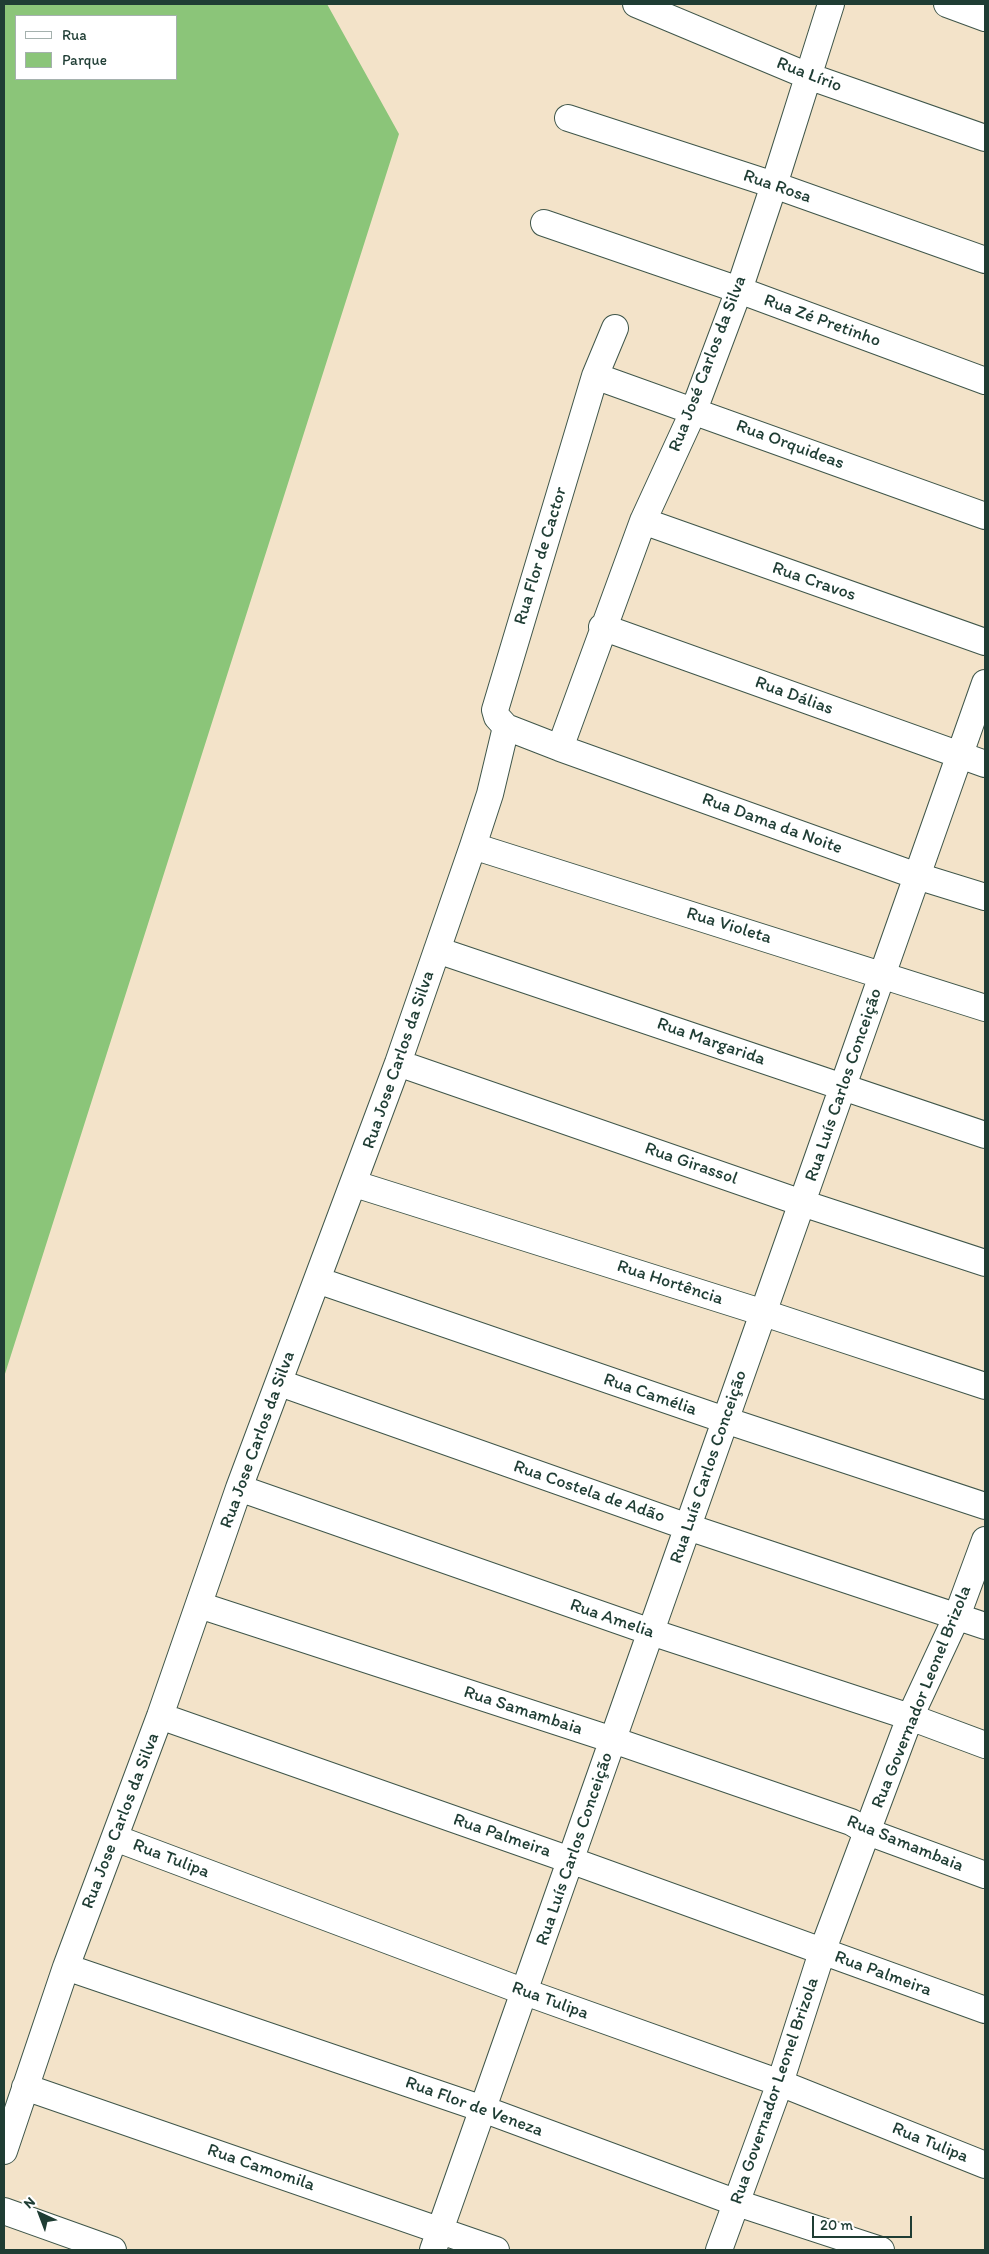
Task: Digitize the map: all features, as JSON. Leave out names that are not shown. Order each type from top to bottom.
[{"type":"street","name":"Rua Lírio","points":[[636,4],[808,76],[985,138]]},
{"type":"street","name":"Rua José Carlos da Silva","points":[[560,748],[602,627],[643,521],[694,410],[738,290],[774,185],[831,4]]},
{"type":"street","points":[[947,4],[985,18]]},
{"type":"street","name":"Rua Rosa","points":[[568,118],[774,185],[985,260]]},
{"type":"street","name":"Rua Zé Pretinho","points":[[544,223],[738,290],[985,381]]},
{"type":"street","name":"Rua Flor de Cactor","points":[[506,727],[497,716],[495,710],[595,376],[615,328]]},
{"type":"street","name":"Rua Orquideas","points":[[595,376],[985,516]]},
{"type":"street","name":"Rua Cravos","points":[[643,521],[985,642]]},
{"type":"street","name":"Rua Dálias","points":[[602,627],[985,764]]},
{"type":"street","name":"Rua Luís Carlos Conceição","points":[[437,2240],[985,683]]},
{"type":"street","points":[[506,727],[560,748]]},
{"type":"street","name":"Rua Jose Carlos da Silva","points":[[4,2151],[66,1966],[160,1716],[239,1488],[355,1184],[398,1063],[490,794],[506,727]]},
{"type":"street","name":"Rua Dama da Noite","points":[[560,748],[918,876],[985,897]]},
{"type":"street","name":"Rua Violeta","points":[[473,846],[883,974],[985,1008]]},
{"type":"street","name":"Rua Margarida","points":[[437,950],[985,1135]]},
{"type":"street","name":"Rua Girassol","points":[[398,1063],[802,1203],[985,1263]]},
{"type":"street","name":"Rua Hortência","points":[[355,1184],[764,1312],[985,1386]]},
{"type":"street","name":"Rua Camélia","points":[[317,1280],[726,1420],[985,1506]]},
{"type":"street","name":"Rua Costela de Adão","points":[[280,1383],[688,1527],[985,1626]]},
{"type":"street","name":"Rua Amelia","points":[[239,1488],[651,1632],[910,1718],[985,1745]]},
{"type":"street","name":"Rua Governador Leonel Brizola","points":[[719,2250],[780,2084],[822,1952],[910,1718],[957,1616],[985,1540]]},
{"type":"street","name":"Rua Samambaia","points":[[198,1605],[613,1740],[850,1822],[868,1832],[985,1875]]},
{"type":"street","name":"Rua Palmeira","points":[[160,1716],[570,1860],[985,2010]]},
{"type":"street","name":"Rua Tulipa","points":[[115,1838],[525,1992],[780,2084],[985,2165]]},
{"type":"street","name":"Rua Flor de Veneza","points":[[66,1966],[483,2109],[737,2203],[881,2250]]},
{"type":"street","name":"Rua Camomila","points":[[25,2087],[437,2240],[496,2250]]},
{"type":"street","points":[[4,2211],[113,2250]]},
{"type":"green space","points":[[4,4],[327,4],[399,134],[4,1377]]}]
